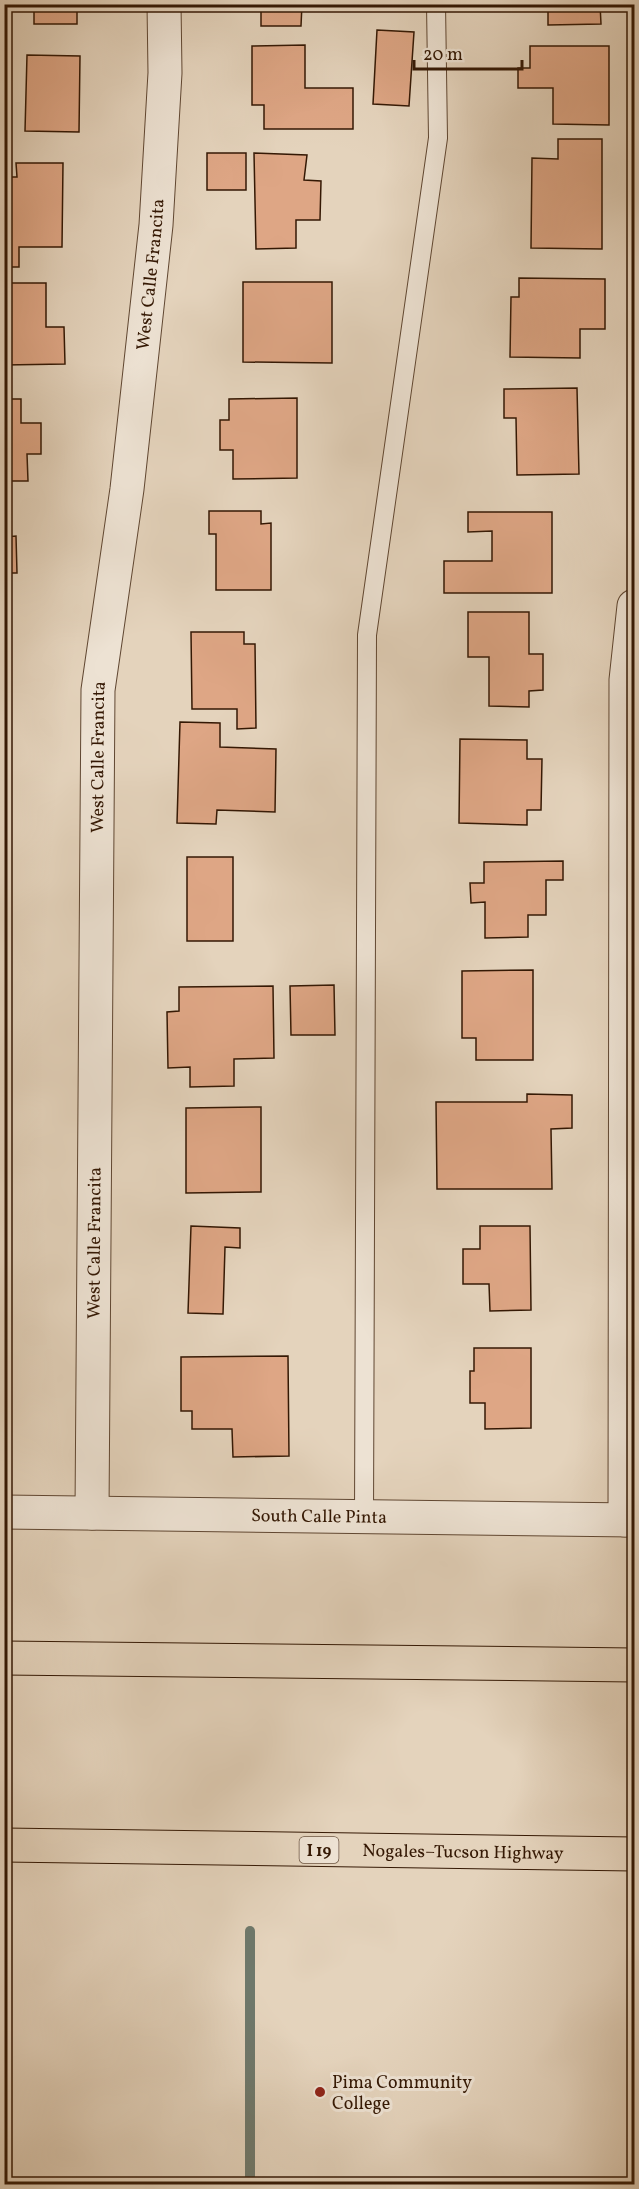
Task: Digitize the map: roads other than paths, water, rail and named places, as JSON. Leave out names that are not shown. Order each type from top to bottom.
[{"type":"highway","points":[[4,1658],[634,1665]]},
{"type":"highway","name":"Nogales–Tucson Highway","points":[[4,1845],[634,1854]]},
{"type":"street","name":"West Calle Francita","points":[[92,1513],[98,690],[127,489],[156,225],[165,73],[164,4]]},
{"type":"street","points":[[630,1520],[626,680],[634,606]]},
{"type":"street","name":"South Calle Pinta","points":[[4,1512],[630,1520]]},
{"type":"lane","points":[[364,1517],[367,635],[438,138],[436,4]]},
{"type":"waterway","points":[[250,1931],[250,2184]]},
{"type":"place","name":"Pima Community College","points":[[320,2092]]}]
